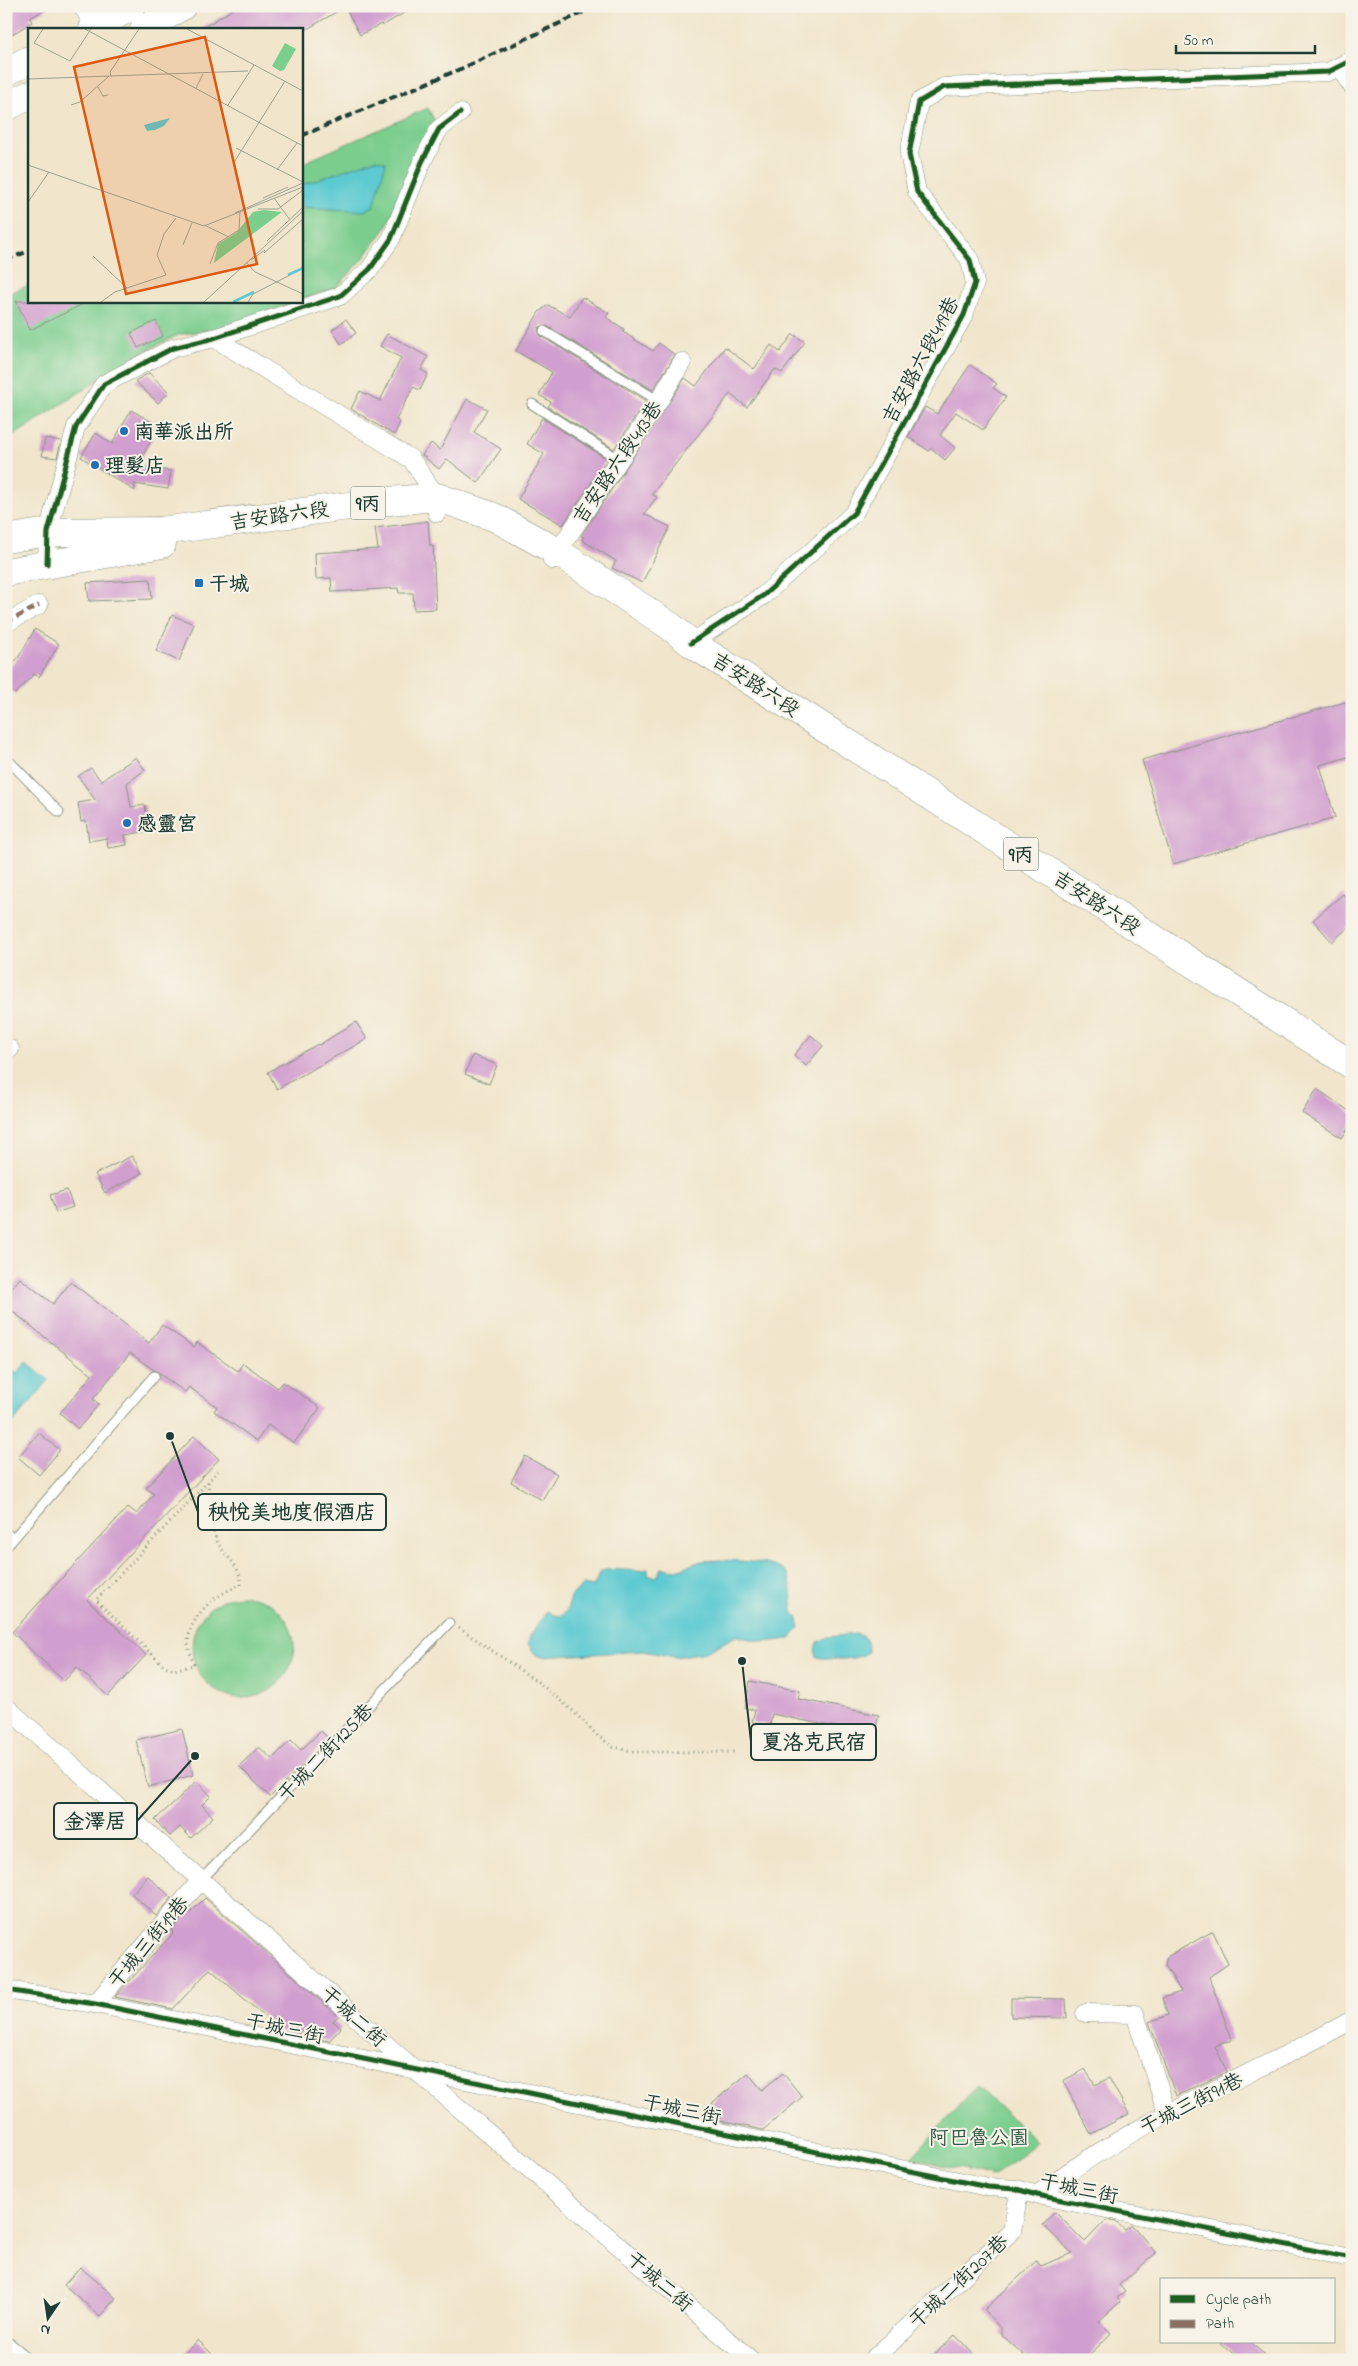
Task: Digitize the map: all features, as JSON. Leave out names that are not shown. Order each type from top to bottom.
[{"type":"main road","points":[[92,23],[131,6]]},
{"type":"main road","points":[[146,28],[182,6]]},
{"type":"main road","points":[[6,72],[28,61]]},
{"type":"main road","points":[[6,107],[28,96]]},
{"type":"main road","name":"吉安路六段","points":[[6,539],[48,532],[161,530],[378,502],[437,505],[494,517],[554,556],[670,626],[691,643],[1352,1065]]},
{"type":"main road","name":"吉安路六段","points":[[6,572],[161,544],[437,505]]},
{"type":"street","points":[[1345,63],[1352,86]]},
{"type":"street","name":"吉安路六段419巷","points":[[691,643],[764,595],[854,513],[964,315],[975,283],[970,260],[917,192],[909,154],[919,102],[944,87],[1328,72],[1345,63]]},
{"type":"street","points":[[47,564],[48,532],[76,427],[104,384],[173,348],[214,338],[340,296],[370,269],[391,239],[422,162],[439,130],[460,113]]},
{"type":"street","points":[[214,338],[411,459],[437,505]]},
{"type":"street","name":"吉安路六段413巷","points":[[554,556],[620,460],[682,362]]},
{"type":"street","points":[[6,624],[40,605]]},
{"type":"street","name":"干城二街","points":[[6,1706],[415,2070],[751,2360]]},
{"type":"street","name":"干城三街19巷","points":[[96,2004],[201,1880]]},
{"type":"street","name":"干城三街","points":[[6,1990],[96,2004],[988,2187],[1016,2189],[1036,2195],[1352,2258]]},
{"type":"street","points":[[1085,2013],[1135,2014],[1166,2113]]},
{"type":"street","name":"干城三街91巷","points":[[1036,2195],[1072,2167],[1166,2113],[1299,2050],[1352,2020]]},
{"type":"street","name":"干城二街207巷","points":[[872,2360],[1012,2232],[1019,2193],[1016,2189]]},
{"type":"street","points":[[6,2350],[18,2360]]},
{"type":"lane","points":[[544,331],[659,400]]},
{"type":"lane","points":[[532,404],[620,460]]},
{"type":"lane","points":[[6,758],[58,812]]},
{"type":"lane","points":[[6,1548],[10,1536],[154,1376]]},
{"type":"lane","name":"干城二街125巷","points":[[201,1880],[449,1624]]},
{"type":"path","points":[[208,1482],[212,1522],[217,1541],[240,1572],[241,1585],[225,1590],[207,1605],[191,1626],[188,1644],[194,1665],[174,1670],[163,1665],[96,1600],[218,1471]]},
{"type":"path","points":[[449,1624],[464,1631],[538,1682],[573,1711],[598,1736],[613,1747],[635,1752],[737,1752]]},
{"type":"green space","points":[[428,108],[436,124],[385,229],[363,259],[337,287],[302,300],[302,164]]},
{"type":"green space","points":[[28,285],[28,302],[295,302],[231,325],[178,335],[133,357],[6,441],[6,295]]},
{"type":"green space","points":[[243,1596],[263,1600],[279,1611],[290,1627],[294,1647],[290,1667],[279,1683],[263,1694],[243,1698],[223,1694],[207,1683],[196,1667],[192,1647],[196,1627],[207,1611],[223,1600]]},
{"type":"green space","name":"阿巴魯公園","points":[[977,2086],[1037,2142],[993,2177],[911,2158]]},
{"type":"water","points":[[376,159],[386,162],[374,206],[364,211],[302,207],[302,185]]},
{"type":"water","points":[[27,1362],[49,1380],[8,1429],[6,1364],[17,1373]]},
{"type":"water","points":[[721,1560],[758,1563],[777,1567],[784,1571],[790,1580],[793,1612],[797,1616],[800,1628],[789,1639],[764,1642],[736,1636],[706,1652],[675,1657],[643,1651],[542,1657],[535,1654],[528,1644],[530,1636],[547,1611],[561,1616],[567,1610],[572,1595],[584,1585],[593,1587],[601,1571],[648,1569],[648,1575],[657,1577],[661,1568],[677,1570],[701,1561]]},
{"type":"water","points":[[856,1634],[865,1638],[867,1642],[868,1652],[863,1655],[844,1659],[817,1657],[815,1649],[817,1643],[828,1637]]},
{"type":"building","points":[[6,6],[52,6],[30,18],[32,22],[6,38]]},
{"type":"building","points":[[238,6],[416,6],[382,26],[381,24],[360,35],[345,7],[307,29],[203,28]]},
{"type":"building","points":[[582,297],[609,313],[606,317],[624,329],[623,332],[653,351],[659,343],[675,355],[653,390],[547,326],[539,327],[538,331],[541,336],[646,401],[614,449],[548,407],[551,402],[539,395],[552,372],[516,351],[539,312],[548,305],[570,317]]},
{"type":"building","points":[[16,301],[87,302],[30,330]]},
{"type":"building","points":[[346,319],[356,333],[341,344],[332,330]]},
{"type":"building","points":[[156,321],[163,336],[138,348],[131,333]]},
{"type":"building","points":[[387,334],[428,357],[421,370],[428,374],[420,390],[413,387],[396,420],[400,422],[394,435],[351,409],[360,391],[380,401],[401,358],[380,346]]},
{"type":"building","points":[[793,334],[805,342],[782,373],[775,369],[747,407],[730,394],[652,494],[657,497],[644,514],[670,527],[642,583],[612,568],[616,561],[582,540],[584,537],[581,536],[685,378],[696,386],[725,347],[754,369],[771,345],[780,352]]},
{"type":"building","points":[[970,365],[997,384],[993,388],[1006,397],[983,430],[956,412],[940,435],[955,448],[945,460],[931,448],[929,451],[908,437],[925,407],[937,414]]},
{"type":"building","points":[[149,373],[169,392],[158,403],[135,381]]},
{"type":"building","points":[[467,399],[487,409],[474,432],[501,449],[478,483],[447,459],[439,469],[422,455],[431,443],[440,450]]},
{"type":"building","points":[[131,410],[154,423],[148,434],[153,437],[137,466],[171,471],[168,489],[134,484],[135,491],[81,457],[96,433],[112,444]]},
{"type":"building","points":[[542,418],[607,459],[563,525],[518,499],[544,454],[527,444]]},
{"type":"building","points":[[45,438],[61,441],[57,458],[42,456]]},
{"type":"building","points":[[428,521],[430,546],[433,546],[436,609],[414,610],[413,593],[399,593],[398,588],[332,592],[331,578],[316,579],[315,553],[378,549],[375,528]]},
{"type":"building","points":[[150,579],[152,599],[89,601],[87,583]]},
{"type":"building","points":[[172,615],[194,624],[179,661],[156,651]]},
{"type":"building","points":[[35,629],[59,644],[39,677],[34,674],[15,694],[6,686],[6,671],[18,658]]},
{"type":"building","points":[[1352,700],[1352,756],[1320,765],[1335,818],[1173,864],[1142,760]]},
{"type":"building","points":[[136,757],[145,770],[127,783],[131,807],[145,805],[149,831],[125,835],[127,845],[108,848],[107,838],[89,841],[86,821],[81,822],[78,803],[95,800],[78,776],[91,768],[101,781]]},
{"type":"building","points":[[1343,894],[1352,905],[1352,924],[1332,942],[1313,920]]},
{"type":"building","points":[[356,1022],[367,1039],[277,1089],[268,1072],[319,1045]]},
{"type":"building","points":[[811,1035],[823,1046],[806,1066],[794,1055]]},
{"type":"building","points":[[473,1055],[497,1065],[489,1084],[465,1074]]},
{"type":"building","points":[[1317,1089],[1352,1113],[1352,1122],[1342,1138],[1302,1113]]},
{"type":"building","points":[[132,1156],[142,1173],[105,1193],[95,1174]]},
{"type":"building","points":[[67,1190],[73,1207],[56,1213],[50,1195]]},
{"type":"building","points":[[20,1278],[53,1304],[71,1282],[149,1343],[162,1325],[194,1347],[197,1342],[238,1371],[243,1363],[278,1388],[283,1382],[320,1408],[294,1443],[268,1425],[257,1441],[214,1411],[217,1407],[189,1387],[185,1392],[130,1353],[93,1399],[99,1404],[78,1429],[60,1413],[92,1375],[6,1306],[6,1295]]},
{"type":"building","points":[[39,1433],[60,1450],[39,1475],[18,1457]]},
{"type":"building","points":[[194,1436],[219,1459],[87,1600],[146,1655],[108,1696],[77,1667],[64,1681],[12,1632],[128,1507],[137,1514],[154,1494],[146,1488]]},
{"type":"building","points":[[525,1456],[557,1474],[542,1500],[511,1482]]},
{"type":"building","points":[[750,1681],[800,1691],[798,1699],[879,1715],[874,1735],[772,1714],[770,1726],[752,1722],[755,1710],[745,1708]]},
{"type":"building","points":[[182,1729],[193,1775],[148,1787],[136,1740]]},
{"type":"building","points":[[321,1731],[329,1739],[270,1797],[239,1766],[259,1747],[272,1759],[291,1740],[301,1750]]},
{"type":"building","points":[[197,1781],[211,1796],[202,1805],[213,1817],[191,1838],[180,1827],[170,1836],[155,1820]]},
{"type":"building","points":[[148,1876],[172,1898],[156,1916],[132,1894]]},
{"type":"building","points":[[205,1898],[338,2016],[333,2021],[341,2028],[329,2041],[313,2038],[303,2029],[297,2035],[281,2031],[210,1969],[173,2009],[115,1997],[173,1933],[172,1930],[187,1912],[189,1914]]},
{"type":"building","points":[[1213,1931],[1228,1964],[1209,1977],[1232,2040],[1215,2046],[1227,2072],[1176,2096],[1149,2022],[1168,2015],[1162,1998],[1181,1992],[1165,1965],[1167,1957]]},
{"type":"building","points":[[1011,1998],[1066,1999],[1067,2018],[1011,2017]]},
{"type":"building","points":[[1085,2069],[1095,2085],[1109,2078],[1129,2114],[1091,2134],[1063,2081]]},
{"type":"building","points":[[748,2073],[762,2090],[783,2073],[802,2097],[763,2130],[720,2121],[722,2115],[712,2103]]},
{"type":"building","points":[[1055,2212],[1085,2242],[1106,2220],[1116,2222],[1125,2230],[1132,2225],[1156,2253],[1119,2285],[1125,2292],[1117,2298],[1120,2302],[1099,2321],[1111,2333],[1085,2360],[1029,2360],[1001,2334],[1001,2329],[984,2310],[1036,2261],[1041,2266],[1072,2253],[1043,2225]]},
{"type":"building","points":[[80,2267],[116,2298],[100,2316],[64,2285]]},
{"type":"building","points":[[955,2335],[979,2360],[928,2360]]},
{"type":"building","points":[[198,2340],[218,2360],[178,2360]]},
{"type":"building","points":[[1222,2344],[1252,2344],[1271,2360],[1240,2360]]},
{"type":"railway","points":[[302,136],[465,67],[597,6]]},
{"type":"railway","points":[[6,260],[28,251]]},
{"type":"marked path","points":[[6,623],[39,605]]},
{"type":"cycle path","points":[[691,643],[764,595],[854,513],[964,315],[975,283],[970,260],[917,192],[909,154],[919,102],[944,87],[1328,72],[1352,60]]},
{"type":"cycle path","points":[[47,564],[48,532],[76,427],[104,384],[173,348],[214,338],[340,296],[370,269],[391,239],[422,162],[439,129],[460,113]]},
{"type":"cycle path","points":[[6,1990],[95,2004],[988,2187],[1016,2189],[1037,2195],[1352,2258]]},
{"type":"place","name":"南華派出所","points":[[124,431]]},
{"type":"place","name":"理髮店","points":[[95,465]]},
{"type":"place","name":"干城","points":[[199,583]]},
{"type":"place","name":"感靈宮","points":[[127,823]]},
{"type":"place","name":"秧悦美地度假酒店","points":[[170,1436]]},
{"type":"place","name":"夏洛克民宿","points":[[742,1661]]},
{"type":"place","name":"金澤居","points":[[195,1756]]}]
